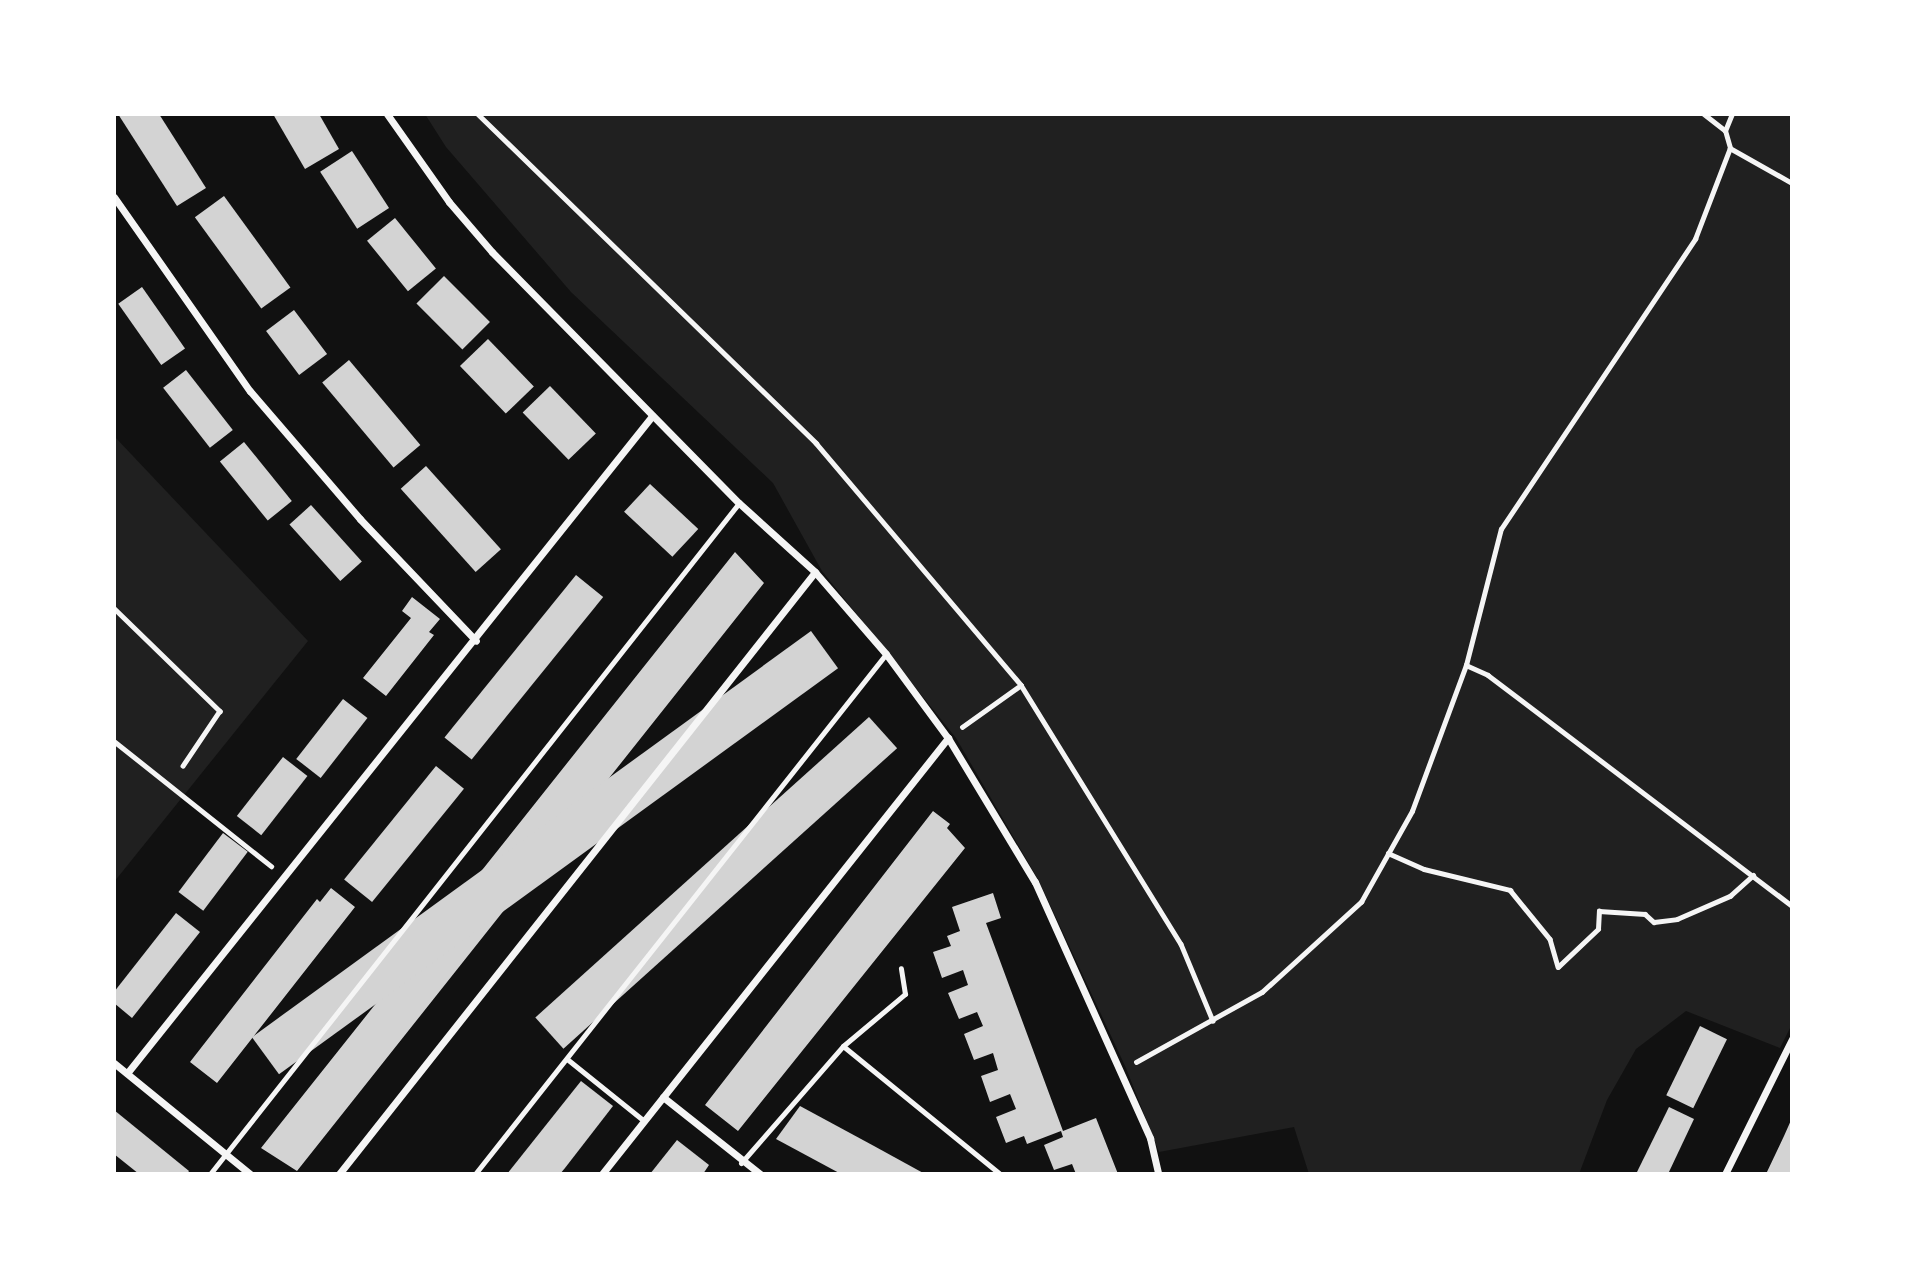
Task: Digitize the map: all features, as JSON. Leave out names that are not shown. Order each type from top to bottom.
[{"type":"street","points":[[387,114],[449,202],[492,252],[739,503],[815,572],[886,654],[948,738],[1035,882],[1150,1138],[1157,1174]]},
{"type":"street","points":[[114,197],[250,391],[360,519],[475,642]]},
{"type":"street","points":[[128,1072],[475,642],[652,416]]},
{"type":"street","points":[[339,1174],[815,572]]},
{"type":"street","points":[[602,1174],[948,738]]},
{"type":"street","points":[[1725,1174],[1792,1039]]},
{"type":"street","points":[[114,1063],[250,1174]]},
{"type":"street","points":[[663,1097],[741,1163],[760,1174]]},
{"type":"lane","points":[[210,1174],[739,503]]},
{"type":"lane","points":[[475,1174],[886,654]]},
{"type":"lane","points":[[741,1163],[843,1046],[905,994],[901,968]]},
{"type":"lane","points":[[843,1046],[1000,1174]]},
{"type":"lane","points":[[567,1059],[644,1121]]},
{"type":"path","points":[[478,114],[816,443],[1021,685],[1181,944],[1213,1021]]},
{"type":"path","points":[[1121,1069],[1262,992],[1361,902],[1412,811],[1466,665],[1501,529],[1695,239],[1730,148],[1725,131],[1703,114]]},
{"type":"path","points":[[1725,131],[1732,114]]},
{"type":"path","points":[[1730,148],[1792,184]]},
{"type":"path","points":[[114,608],[220,711],[183,766]]},
{"type":"path","points":[[1466,665],[1488,675],[1792,906]]},
{"type":"path","points":[[948,738],[1021,685]]},
{"type":"path","points":[[114,741],[285,878]]},
{"type":"path","points":[[1388,853],[1424,870],[1510,890],[1550,939],[1558,967],[1598,929],[1599,911],[1645,914],[1654,922],[1677,919],[1730,896],[1754,875]]},
{"type":"shaded area","points":[[425,114],[1792,114],[1792,1024],[1780,1048],[1686,1011],[1636,1049],[1607,1100],[1579,1174],[1309,1174],[1294,1127],[1159,1152],[1126,1068],[1039,881],[956,738],[822,571],[773,483],[571,292],[446,147]]},
{"type":"shaded area","points":[[114,436],[308,641],[114,882]]},
{"type":"building","points":[[118,114],[159,114],[206,188],[177,206]]},
{"type":"building","points":[[273,114],[319,114],[339,149],[305,169]]},
{"type":"building","points":[[352,151],[389,208],[357,229],[320,172]]},
{"type":"building","points":[[224,196],[290,287],[261,309],[195,217]]},
{"type":"building","points":[[395,218],[436,269],[408,291],[367,241]]},
{"type":"building","points":[[444,276],[490,322],[462,350],[416,304]]},
{"type":"building","points":[[142,287],[185,348],[161,365],[118,304]]},
{"type":"building","points":[[294,310],[327,354],[299,375],[266,331]]},
{"type":"building","points":[[488,339],[534,386],[506,414],[460,366]]},
{"type":"building","points":[[349,360],[420,445],[394,468],[322,382]]},
{"type":"building","points":[[186,370],[233,430],[210,448],[163,388]]},
{"type":"building","points":[[550,386],[596,433],[569,460],[523,412]]},
{"type":"building","points":[[244,442],[292,501],[268,521],[220,462]]},
{"type":"building","points":[[426,466],[501,549],[476,572],[401,489]]},
{"type":"building","points":[[650,484],[698,529],[672,557],[624,512]]},
{"type":"building","points":[[311,505],[362,561],[340,581],[289,524]]},
{"type":"building","points":[[735,552],[764,583],[297,1171],[261,1148]]},
{"type":"building","points":[[576,575],[603,597],[472,759],[444,737]]},
{"type":"building","points":[[412,597],[440,619],[429,632],[434,635],[386,696],[363,678],[411,618],[402,611]]},
{"type":"building","points":[[811,631],[838,668],[279,1074],[252,1037]]},
{"type":"building","points":[[343,699],[367,718],[321,778],[296,759]]},
{"type":"building","points":[[869,717],[897,748],[563,1049],[535,1017]]},
{"type":"building","points":[[283,757],[307,776],[261,835],[237,816]]},
{"type":"building","points":[[436,766],[464,789],[372,902],[344,879]]},
{"type":"building","points":[[933,811],[950,824],[947,828],[965,848],[738,1131],[705,1105]]},
{"type":"building","points":[[223,833],[248,852],[203,911],[178,892]]},
{"type":"building","points":[[331,888],[355,907],[217,1083],[190,1062],[317,899],[320,902]]},
{"type":"building","points":[[993,893],[1001,918],[986,923],[1063,1131],[1096,1118],[1118,1174],[1076,1174],[1072,1164],[1054,1170],[1044,1145],[1063,1137],[1061,1131],[1027,1144],[1024,1136],[1006,1143],[996,1117],[1016,1109],[1010,1094],[990,1102],[981,1076],[998,1070],[993,1053],[974,1060],[964,1034],[983,1026],[977,1012],[959,1019],[948,993],[968,985],[963,970],[942,978],[933,952],[951,946],[947,936],[960,931],[952,907]]},
{"type":"building","points":[[176,913],[200,932],[132,1018],[114,1003],[114,992]]},
{"type":"building","points":[[1700,1026],[1727,1039],[1693,1108],[1666,1095]]},
{"type":"building","points":[[581,1081],[613,1106],[565,1168],[560,1174],[507,1174]]},
{"type":"building","points":[[800,1106],[925,1174],[841,1174],[776,1139]]},
{"type":"building","points":[[1669,1107],[1694,1119],[1668,1174],[1636,1174]]},
{"type":"building","points":[[114,1110],[189,1171],[187,1174],[139,1174],[114,1154]]},
{"type":"building","points":[[1792,1118],[1792,1174],[1766,1174],[1784,1136]]},
{"type":"building","points":[[677,1140],[709,1165],[703,1174],[650,1174]]}]
